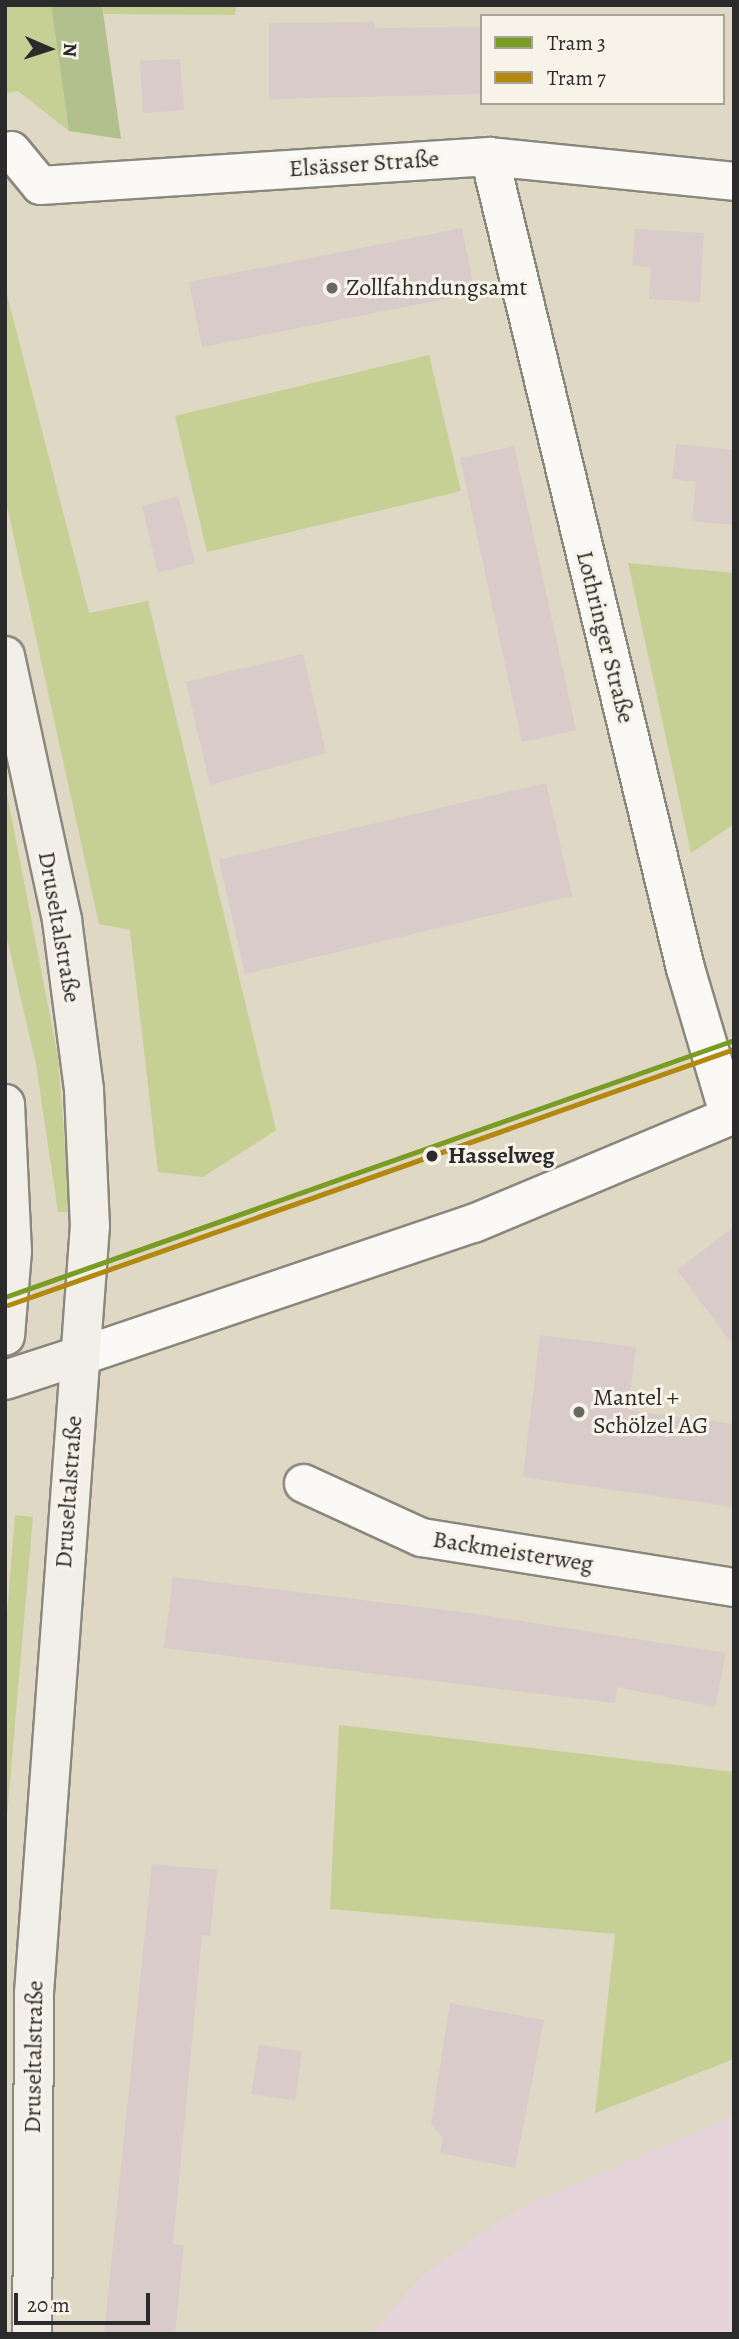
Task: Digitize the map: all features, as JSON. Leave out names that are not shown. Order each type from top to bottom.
[{"type":"main road","name":"Druseltalstraße","points":[[5,656],[62,920],[84,1090],[90,1225],[34,1993],[32,2334]]},
{"type":"main road","points":[[5,1104],[12,1251],[5,1336]]},
{"type":"main road","points":[[5,1380],[79,1356]]},
{"type":"street","name":"Elsässer Straße","points":[[11,150],[40,185],[489,156],[734,181]]},
{"type":"street","name":"Lothringer Straße","points":[[489,156],[685,968],[732,1116]]},
{"type":"street","points":[[79,1356],[473,1223],[732,1116]]},
{"type":"street","name":"Backmeisterweg","points":[[303,1483],[421,1537],[734,1587]]},
{"type":"shaded area","points":[[734,2116],[734,2334],[371,2334],[423,2274],[517,2209]]},
{"type":"green space","points":[[5,5],[51,5],[69,131],[18,91],[5,93]]},
{"type":"green space","points":[[51,5],[102,5],[121,139],[69,131]]},
{"type":"green space","points":[[102,5],[236,5],[235,15],[104,14]]},
{"type":"green space","points":[[5,287],[89,613],[148,601],[276,1130],[203,1177],[158,1172],[130,930],[99,924],[5,497]]},
{"type":"green space","points":[[429,355],[461,491],[207,552],[175,416]]},
{"type":"green space","points":[[628,563],[734,573],[734,824],[691,853]]},
{"type":"green space","points":[[5,784],[58,1057],[70,1212],[58,1212],[36,1064],[5,930]]},
{"type":"green space","points":[[15,1515],[33,1517],[5,1839],[5,1639]]},
{"type":"green space","points":[[339,1725],[734,1772],[734,2059],[595,2113],[615,1934],[330,1909]]},
{"type":"building","points":[[375,22],[375,28],[480,27],[480,94],[269,99],[269,23]]},
{"type":"building","points":[[180,59],[184,110],[143,113],[140,61]]},
{"type":"building","name":"Zollfahndungsamt","points":[[462,228],[475,293],[202,347],[189,282]]},
{"type":"building","points":[[635,229],[704,233],[700,302],[649,299],[651,267],[632,266]]},
{"type":"building","points":[[676,444],[734,450],[734,525],[692,521],[696,482],[672,479]]},
{"type":"building","points":[[514,446],[576,730],[522,742],[460,458]]},
{"type":"building","points":[[178,496],[195,563],[158,573],[142,506]]},
{"type":"building","points":[[303,654],[326,753],[210,785],[186,682]]},
{"type":"building","points":[[546,783],[572,896],[245,974],[219,860]]},
{"type":"building","points":[[734,1227],[734,1346],[677,1270]]},
{"type":"building","points":[[540,1335],[636,1347],[628,1410],[734,1424],[734,1507],[523,1477]]},
{"type":"building","points":[[173,1577],[469,1613],[726,1653],[715,1707],[617,1687],[615,1703],[164,1648]]},
{"type":"building","points":[[152,1864],[217,1870],[210,1936],[202,1935],[173,2244],[184,2245],[175,2334],[104,2334]]},
{"type":"building","points":[[450,2003],[544,2020],[515,2168],[440,2153],[443,2138],[431,2124]]},
{"type":"building","points":[[259,2045],[302,2051],[295,2100],[251,2094]]},
{"type":"tram line","name":"3","points":[[5,1297],[734,1040]]},
{"type":"tram line","name":"7","points":[[8,1305],[734,1049]]},
{"type":"place","name":"Zollfahndungsamt","points":[[332,288]]},
{"type":"place","name":"Hasselweg","points":[[432,1156]]},
{"type":"place","name":"Mantel + Schölzel AG","points":[[579,1412]]}]
